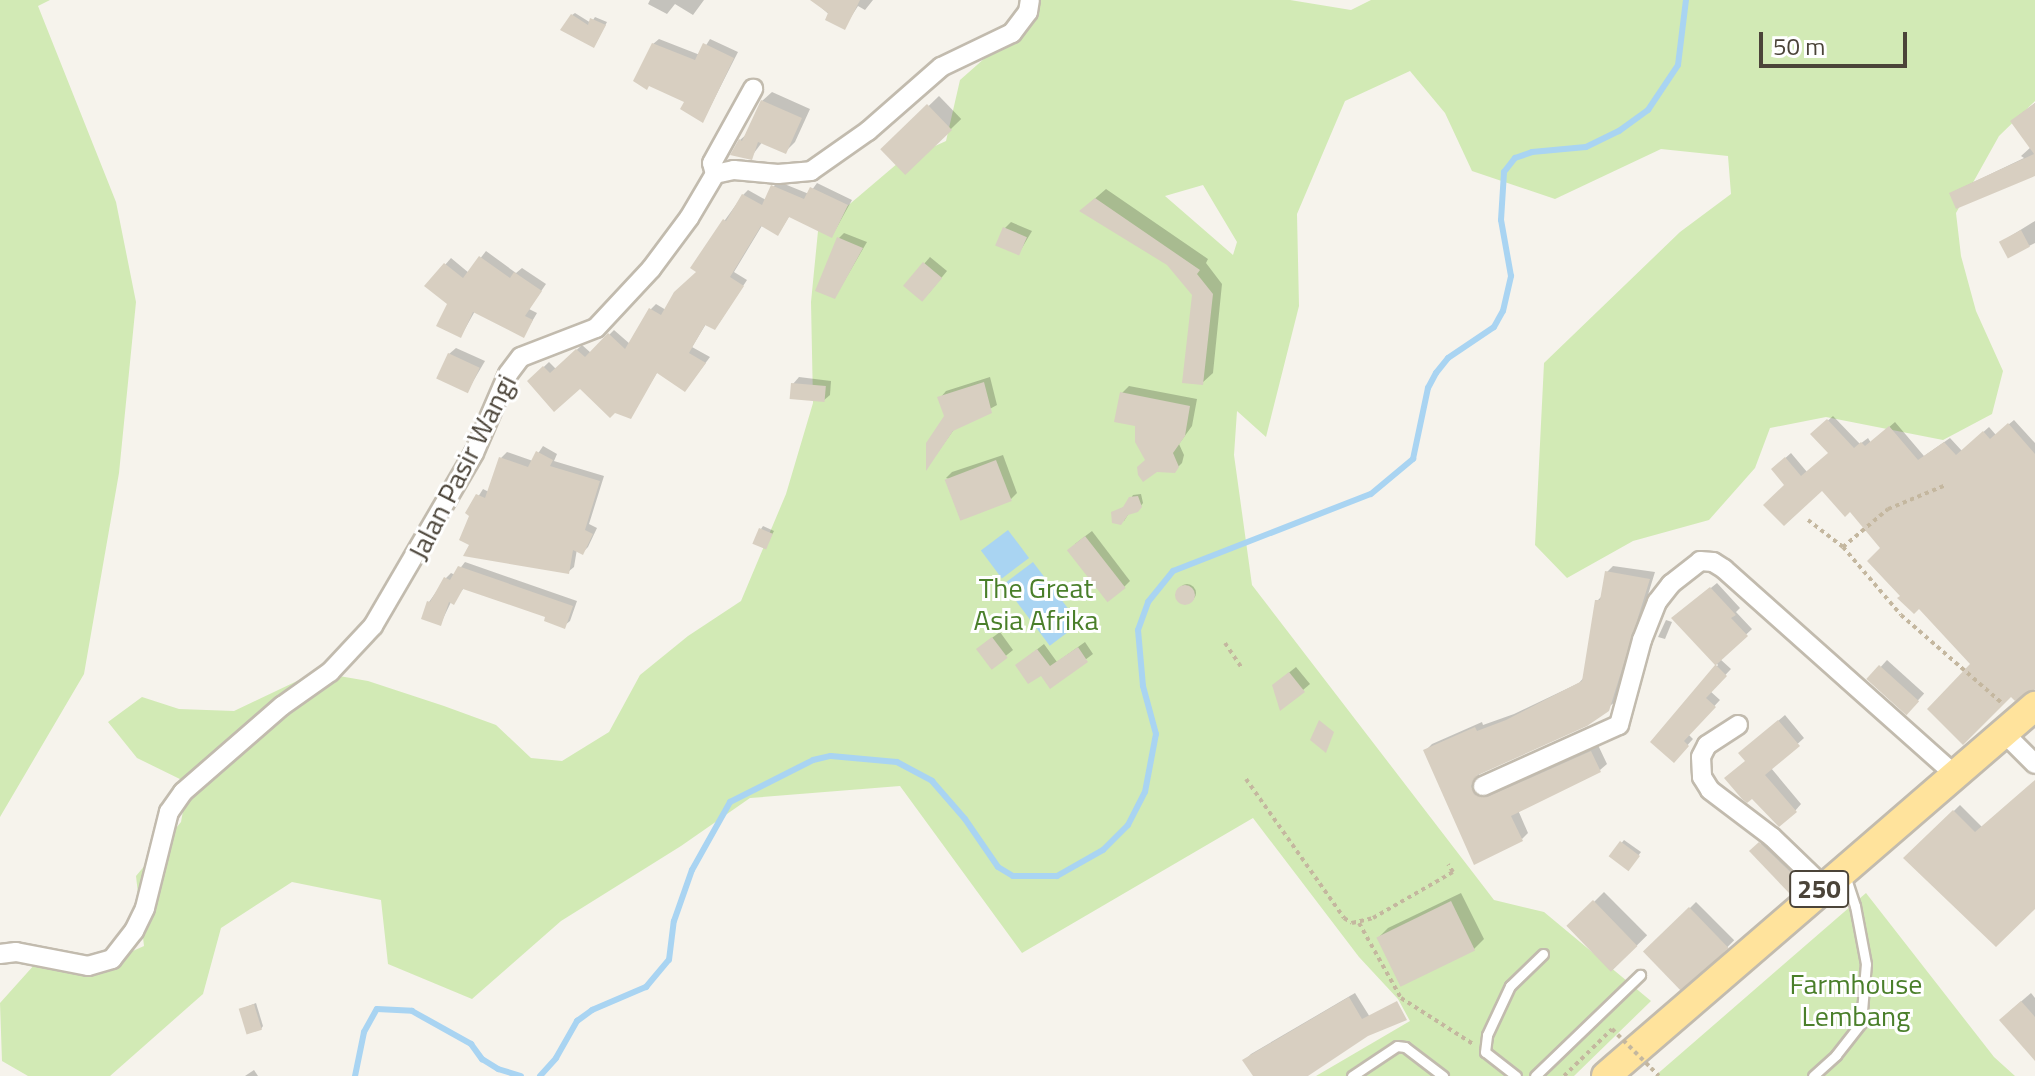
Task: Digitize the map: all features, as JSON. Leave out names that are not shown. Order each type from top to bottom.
[{"type":"main road","name":"250","points":[[1606,1076],[2019,719]]},
{"type":"street","points":[[715,174],[734,170],[778,174],[811,171],[868,131],[941,67],[986,42],[1012,33],[1028,12],[1030,0]]},
{"type":"street","name":"Jalan Pasir Wangi","points":[[0,954],[16,952],[84,966],[112,959],[134,931],[145,908],[169,812],[183,792],[282,706],[330,672],[373,626],[474,453],[508,374],[521,357],[596,328],[651,269],[689,218],[715,174],[712,163],[753,89]]},
{"type":"street","points":[[1483,786],[1619,725],[1647,624],[1657,602],[1671,584],[1700,561],[1713,562],[1724,569],[1954,774]]},
{"type":"street","points":[[2019,719],[2035,764]]},
{"type":"street","points":[[1738,725],[1707,745],[1701,757],[1702,777],[1710,790],[1833,878]]},
{"type":"lane","points":[[1813,1076],[1836,1055],[1861,1023],[1866,964],[1855,906],[1833,878]]},
{"type":"lane","points":[[1516,1076],[1485,1052],[1487,1035],[1510,986],[1543,954]]},
{"type":"lane","points":[[1535,1076],[1640,975]]},
{"type":"lane","points":[[1352,1076],[1397,1046],[1405,1047],[1443,1076]]},
{"type":"path","points":[[1843,547],[1888,509],[1946,485]]},
{"type":"path","points":[[1808,520],[1843,547],[1901,615],[2019,719]]},
{"type":"path","points":[[1225,643],[1242,668]]},
{"type":"path","points":[[1246,779],[1344,918],[1358,922],[1373,918],[1453,872],[1448,864]]},
{"type":"path","points":[[1358,922],[1401,998],[1485,1052]]},
{"type":"path","points":[[1564,1076],[1612,1029],[1659,1076]]},
{"type":"green space","points":[[0,0],[50,0],[38,6],[116,202],[136,302],[119,473],[84,674],[0,817]]},
{"type":"green space","name":"The Great Asia Afrika","points":[[1029,0],[1290,0],[1351,10],[1371,0],[2035,0],[2035,101],[1999,136],[1956,213],[1961,256],[1976,311],[2003,371],[1992,414],[1943,440],[1826,417],[1770,428],[1755,468],[1709,520],[1633,541],[1567,578],[1535,545],[1544,363],[1680,232],[1731,194],[1728,156],[1661,149],[1555,199],[1472,171],[1445,113],[1410,71],[1345,101],[1297,214],[1299,306],[1266,437],[1237,411],[1234,455],[1252,585],[1494,900],[1544,912],[1651,1001],[1574,1076],[1316,1076],[1410,1021],[1398,999],[1359,957],[1253,818],[1022,953],[900,786],[750,798],[681,846],[561,921],[472,999],[388,964],[381,900],[292,882],[221,928],[203,994],[110,1076],[28,1076],[2,1061],[0,1003],[35,964],[99,966],[144,946],[136,876],[181,822],[188,783],[137,758],[108,722],[142,697],[179,709],[234,711],[316,672],[368,681],[444,706],[496,725],[531,758],[562,761],[609,732],[640,675],[688,636],[741,601],[786,494],[813,403],[811,302],[818,231],[898,163],[946,141],[960,80],[994,50]],"holes":[[[1203,185],[1237,242],[1233,255],[1165,196]]]},
{"type":"green space","name":"Farmhouse Lembang","points":[[1866,893],[1994,1057],[2015,1076],[1655,1076]]},
{"type":"water","points":[[1008,530],[1029,558],[1002,578],[981,550]]},
{"type":"water","points":[[1033,562],[1079,623],[1050,646],[1003,584]]},
{"type":"building","points":[[810,0],[860,0],[845,30],[825,20],[828,13]]},
{"type":"building","points":[[571,14],[588,25],[590,18],[606,25],[594,48],[560,30]]},
{"type":"building","points":[[652,43],[695,60],[703,43],[734,58],[703,123],[680,109],[684,102],[649,86],[647,90],[633,81]]},
{"type":"building","points":[[761,100],[802,118],[786,154],[758,142],[752,160],[730,155],[739,139],[742,141]]},
{"type":"building","points":[[2035,103],[2035,176],[1956,209],[1949,193],[2034,154],[2010,121]]},
{"type":"building","points":[[927,104],[952,130],[905,175],[880,149]]},
{"type":"building","points":[[771,185],[804,199],[810,187],[848,205],[832,238],[789,217],[778,236],[761,226],[730,277],[744,286],[715,330],[705,325],[689,353],[706,363],[685,392],[657,373],[631,419],[615,413],[610,418],[580,389],[554,412],[527,381],[543,366],[550,373],[576,349],[585,357],[608,333],[625,349],[649,308],[661,315],[674,292],[696,272],[690,268],[723,219],[726,221],[742,194],[762,205]]},
{"type":"building","points":[[1095,198],[1200,270],[1197,274],[1213,294],[1203,385],[1182,383],[1192,295],[1167,265],[1079,211]]},
{"type":"building","points":[[1003,227],[1027,237],[1019,256],[995,245]]},
{"type":"building","points":[[2021,230],[2030,247],[2008,259],[1999,242]]},
{"type":"building","points":[[837,237],[863,248],[835,299],[815,291]]},
{"type":"building","points":[[479,256],[510,278],[514,272],[542,291],[525,316],[533,320],[524,338],[473,312],[461,338],[436,326],[447,304],[424,286],[444,263],[463,278]]},
{"type":"building","points":[[923,262],[942,278],[922,302],[903,286]]},
{"type":"building","points":[[448,353],[480,368],[468,393],[436,378]]},
{"type":"building","points":[[984,382],[992,413],[953,431],[926,471],[926,443],[944,416],[937,397]]},
{"type":"building","points":[[791,383],[826,386],[824,402],[790,399]]},
{"type":"building","points":[[1120,392],[1190,406],[1185,436],[1173,453],[1179,467],[1175,473],[1157,472],[1143,482],[1138,475],[1137,467],[1145,460],[1135,442],[1135,426],[1114,422]]},
{"type":"building","points":[[1827,419],[1854,448],[1861,442],[1865,446],[1889,426],[1918,460],[1944,442],[1956,455],[1983,431],[1990,439],[2008,423],[2035,454],[2035,689],[2015,701],[2011,697],[1963,745],[1927,709],[1970,664],[1919,609],[1914,614],[1897,598],[1900,596],[1867,561],[1880,548],[1850,512],[1845,517],[1822,491],[1784,526],[1763,505],[1784,485],[1771,469],[1785,457],[1801,476],[1828,453],[1810,434]]},
{"type":"building","points":[[536,451],[553,460],[550,466],[600,481],[585,530],[593,534],[583,555],[573,550],[569,574],[463,556],[469,545],[459,540],[469,516],[465,513],[476,494],[485,498],[499,457],[528,467]]},
{"type":"building","points":[[996,460],[1012,501],[960,521],[945,480]]},
{"type":"building","points":[[1138,496],[1142,507],[1138,512],[1128,515],[1121,525],[1112,523],[1111,512],[1123,507],[1129,497]]},
{"type":"building","points":[[759,528],[773,534],[766,550],[752,544]]},
{"type":"building","points":[[1085,536],[1126,588],[1108,602],[1067,550]]},
{"type":"building","points":[[458,566],[573,606],[565,629],[544,621],[545,617],[463,589],[454,605],[449,602],[441,626],[421,619],[427,601],[430,602],[444,577],[450,580]]},
{"type":"building","points":[[1605,571],[1650,579],[1609,711],[1587,726],[1478,775],[1471,786],[1475,795],[1487,797],[1591,751],[1601,772],[1511,816],[1523,841],[1474,865],[1423,750],[1475,727],[1477,731],[1506,720],[1582,681],[1595,600],[1600,600]]},
{"type":"building","points":[[1185,585],[1192,588],[1195,595],[1192,602],[1185,605],[1178,602],[1175,595],[1178,588]]},
{"type":"building","points":[[1710,587],[1736,615],[1731,618],[1748,636],[1716,665],[1727,676],[1706,698],[1716,707],[1684,741],[1689,746],[1674,763],[1650,742],[1715,665],[1671,618]]},
{"type":"building","points":[[992,637],[1008,658],[992,670],[976,649]]},
{"type":"building","points":[[1078,647],[1088,662],[1050,689],[1041,676],[1028,684],[1015,665],[1037,649],[1050,666]]},
{"type":"building","points":[[1879,665],[1919,701],[1906,715],[1866,679]]},
{"type":"building","points":[[1289,672],[1305,692],[1280,711],[1272,685]]},
{"type":"building","points":[[1319,720],[1334,732],[1326,753],[1310,740]]},
{"type":"building","points":[[1778,720],[1800,746],[1765,775],[1797,812],[1779,827],[1752,799],[1747,803],[1742,799],[1724,778],[1745,761],[1738,753]]},
{"type":"building","points":[[2035,780],[2035,909],[1996,947],[1903,858],[1953,810],[1975,832]]},
{"type":"building","points":[[1620,841],[1640,856],[1629,871],[1609,856]]},
{"type":"building","points":[[1759,842],[1803,884],[1790,894],[1749,851]]},
{"type":"building","points":[[1593,900],[1637,946],[1611,972],[1566,926]]},
{"type":"building","points":[[1451,901],[1475,950],[1401,987],[1376,937]]},
{"type":"building","points":[[1689,907],[1729,948],[1683,992],[1643,951]]},
{"type":"building","points":[[1349,997],[1362,1019],[1397,1001],[1407,1020],[1368,1036],[1308,1076],[1253,1076],[1242,1060]]},
{"type":"building","points":[[2021,1001],[2035,1017],[2035,1061],[1999,1020]]},
{"type":"building","points":[[254,1004],[262,1030],[247,1034],[239,1009]]},
{"type":"waterway","points":[[540,1076],[556,1058],[577,1021],[592,1010],[646,987],[669,960],[674,921],[692,870],[730,802],[813,760],[831,756],[897,762],[932,781],[965,819],[998,867],[1013,876],[1057,876],[1103,850],[1128,825],[1145,792],[1156,734],[1143,686],[1138,630],[1148,602],[1173,571],[1371,494],[1413,459],[1428,388],[1436,373],[1448,358],[1494,327],[1503,311],[1511,276],[1501,220],[1504,172],[1515,158],[1532,152],[1586,147],[1619,131],[1648,110],[1678,65],[1686,0]]},
{"type":"waterway","points":[[355,1076],[364,1032],[377,1009],[412,1011],[471,1044],[482,1059],[498,1069],[521,1076]]}]
